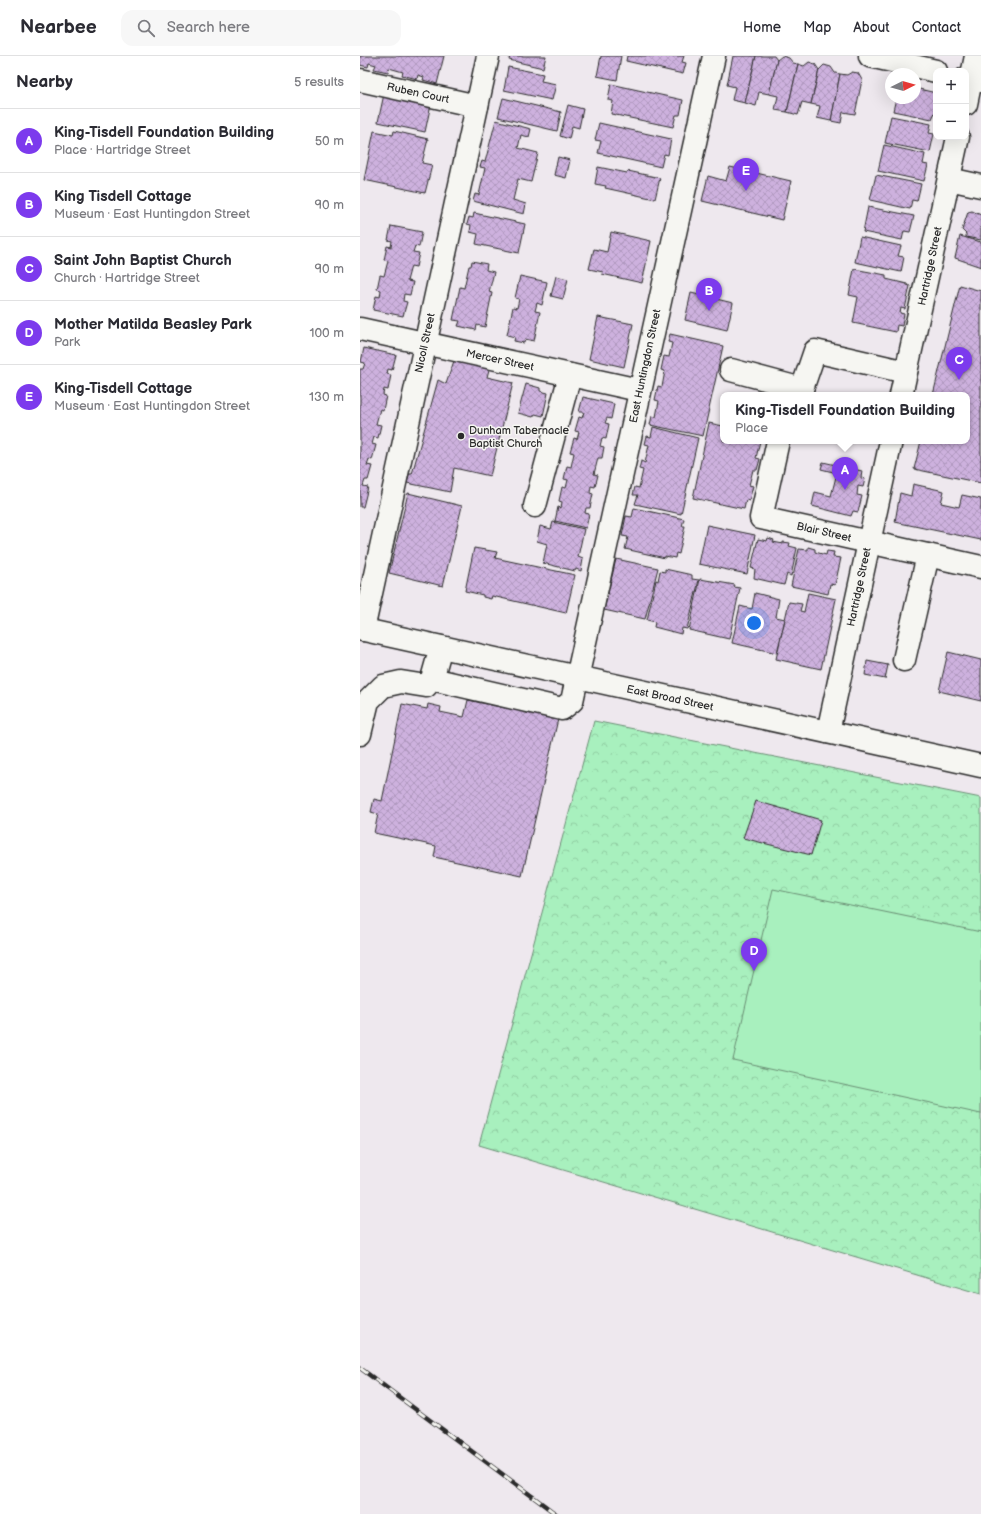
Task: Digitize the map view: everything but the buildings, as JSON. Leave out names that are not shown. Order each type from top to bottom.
[{"type":"street","name":"Nicoll Street","points":[[361,629],[488,56]]},
{"type":"street","name":"East Huntingdon Street","points":[[432,679],[562,709],[572,701],[714,56]]},
{"type":"street","points":[[870,56],[933,70]]},
{"type":"street","points":[[969,93],[973,79],[976,56]]},
{"type":"street","name":"Ruben Court","points":[[360,80],[477,106]]},
{"type":"street","name":"Hartridge Street","points":[[902,392],[957,140]]},
{"type":"street","points":[[949,179],[981,186]]},
{"type":"street","name":"Mercer Street","points":[[360,329],[640,390]]},
{"type":"street","points":[[731,370],[801,392],[815,351],[906,372]]},
{"type":"street","points":[[535,506],[570,375]]},
{"type":"street","name":"Blair Street","points":[[777,444],[761,518],[981,567]]},
{"type":"street","name":"Hartridge Street","points":[[828,732],[890,444]]},
{"type":"street","points":[[904,660],[928,556]]},
{"type":"street","name":"East Broad Street","points":[[361,629],[981,766]]},
{"type":"street","points":[[360,734],[368,701],[383,686],[401,682],[426,686],[432,679],[441,647]]},
{"type":"green space","points":[[594,721],[981,798],[981,1294],[479,1145]]},
{"type":"green space","points":[[773,889],[981,932],[981,1114],[733,1060]]},
{"type":"railway","points":[[360,1368],[556,1514]]},
{"type":"place","name":"King-Tisdell Cottage","points":[[746,191]]},
{"type":"place","name":"King Tisdell Cottage","points":[[709,311]]},
{"type":"place","name":"Saint John Baptist Church","points":[[959,380]]},
{"type":"place","name":"Dunham Tabernacle Baptist Church","points":[[461,436]]},
{"type":"place","name":"King-Tisdell Foundation Building","points":[[845,490]]},
{"type":"place","name":"Mother Matilda Beasley Park","points":[[754,971]]}]
